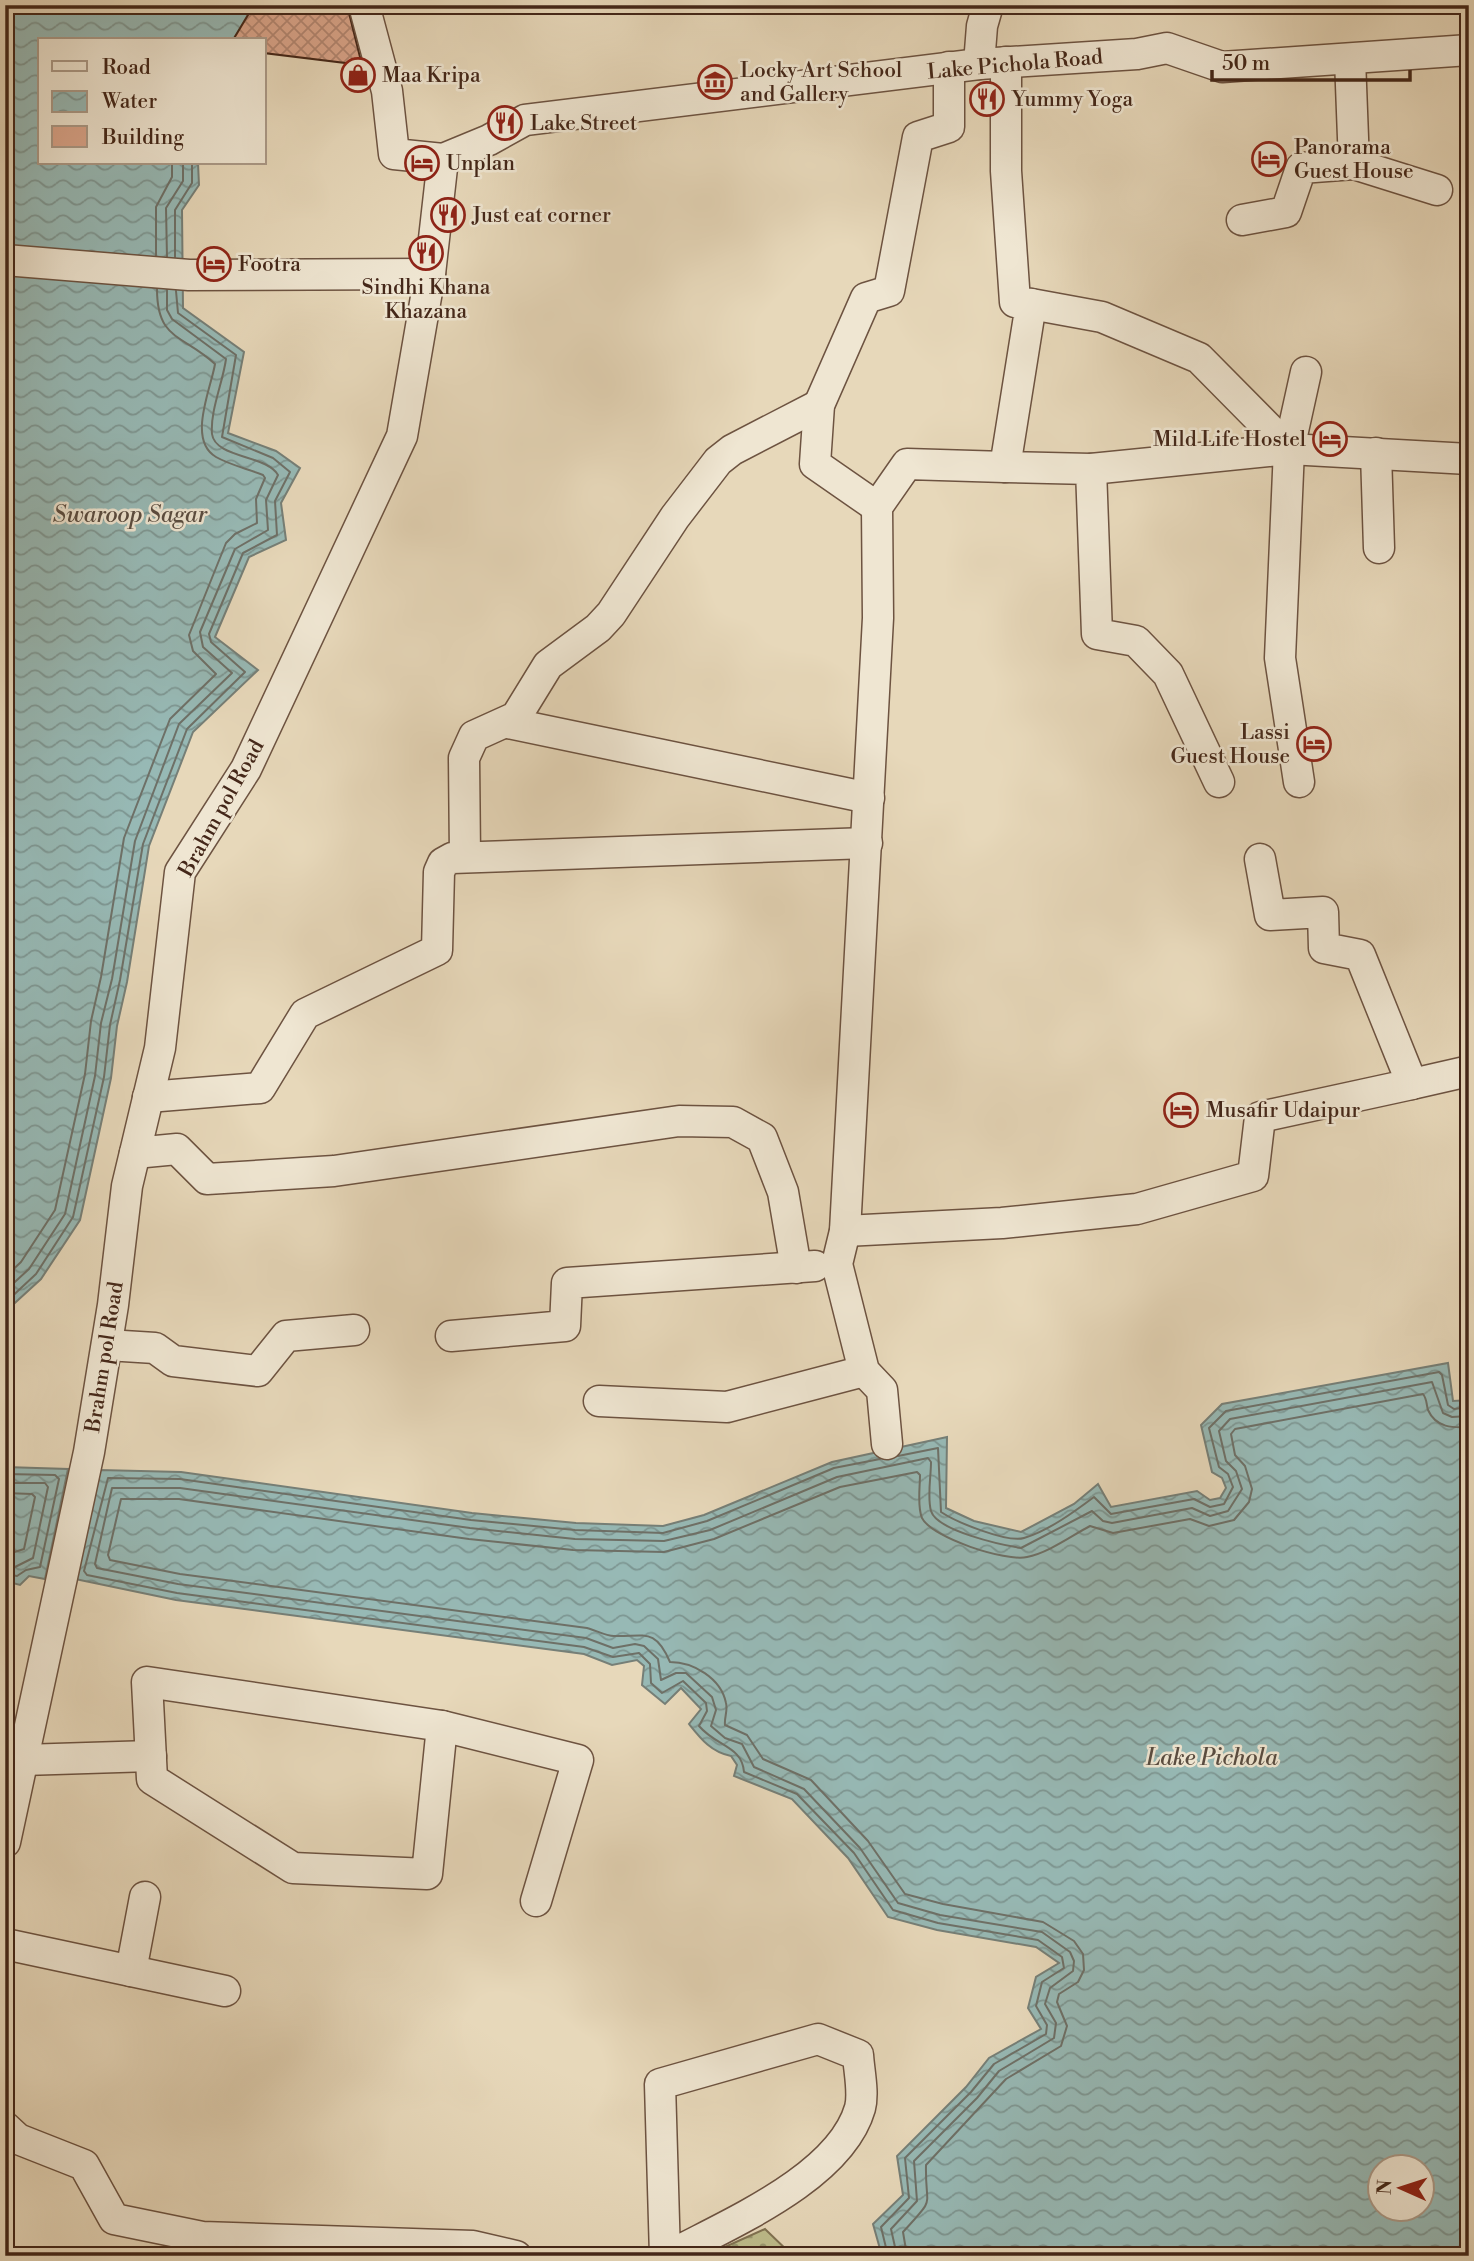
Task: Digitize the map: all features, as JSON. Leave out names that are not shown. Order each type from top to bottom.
[{"type":"street","points":[[365,5],[387,91],[394,154],[443,159]]},
{"type":"street","points":[[989,5],[982,26],[993,63],[1006,171],[1015,302],[1102,317],[1199,358],[1289,449]]},
{"type":"street","name":"Lake Pichola Road","points":[[443,159],[489,140],[525,120],[993,63],[1137,54],[1167,48],[1222,67],[1469,50]]},
{"type":"street","points":[[1350,59],[1354,164]]},
{"type":"street","points":[[877,507],[815,464],[819,405],[866,298],[889,291],[918,137],[949,127],[949,68]]},
{"type":"street","name":"Brahm pol Road","points":[[5,1842],[89,1451],[107,1345],[127,1186],[160,1048],[180,872],[246,769],[402,436],[430,274],[443,159]]},
{"type":"street","points":[[1242,220],[1286,212],[1301,168],[1354,164],[1437,190]]},
{"type":"street","points":[[5,260],[189,275],[430,274]]},
{"type":"street","points":[[1005,467],[1031,304]]},
{"type":"street","points":[[1299,782],[1280,658],[1289,449],[1306,372]]},
{"type":"street","points":[[465,856],[464,758],[474,736],[508,723],[522,710],[548,665],[598,628],[611,614],[675,517],[719,461],[732,450],[819,405]]},
{"type":"street","points":[[887,1444],[882,1390],[864,1371],[837,1264],[845,1231],[867,843],[878,618],[877,507],[907,464],[1091,468],[1289,449],[1469,459]]},
{"type":"street","points":[[1376,453],[1379,548]]},
{"type":"street","points":[[1091,468],[1097,634],[1136,641],[1168,674],[1219,782]]},
{"type":"street","points":[[508,723],[869,798]]},
{"type":"street","points":[[148,1097],[260,1088],[306,1014],[437,950],[439,872],[443,863],[465,856],[867,843]]},
{"type":"street","points":[[1260,859],[1270,915],[1323,912],[1324,948],[1360,955],[1412,1084]]},
{"type":"street","points":[[845,1231],[1002,1223],[1137,1209],[1253,1176],[1260,1117],[1469,1071]]},
{"type":"street","points":[[135,1153],[177,1149],[206,1179],[334,1171],[680,1121],[733,1122],[762,1138],[783,1192],[796,1268]]},
{"type":"street","points":[[451,1336],[565,1326],[567,1283],[837,1264]]},
{"type":"street","points":[[107,1345],[155,1348],[173,1361],[258,1371],[286,1336],[354,1330]]},
{"type":"street","points":[[599,1401],[727,1407],[864,1371]]},
{"type":"street","points":[[442,1726],[427,1874],[293,1868],[152,1779],[147,1682],[442,1726],[578,1760],[536,1901]]},
{"type":"street","points":[[23,1760],[151,1756]]},
{"type":"street","points":[[131,1971],[145,1896]]},
{"type":"street","points":[[5,1944],[225,1991]]},
{"type":"street","points":[[818,2039],[858,2055],[860,2108],[836,2151],[785,2194],[667,2256],[660,2084],[818,2039]]},
{"type":"street","points":[[5,2127],[18,2139],[84,2165],[114,2219],[202,2238],[473,2246],[516,2256]]},
{"type":"green space","points":[[765,2229],[793,2256],[705,2256]]},
{"type":"green space","points":[[77,2249],[305,2256],[76,2256]]},
{"type":"water","name":"Swaroop Sagar","points":[[5,5],[254,5],[234,38],[38,38],[38,164],[198,164],[199,185],[182,210],[183,308],[244,352],[228,433],[276,451],[300,468],[281,503],[286,540],[249,557],[215,637],[258,670],[193,732],[149,846],[127,982],[117,1026],[111,1078],[80,1220],[41,1279],[5,1312]]},
{"type":"water","name":"Lake Pichola","points":[[1448,1363],[1453,1401],[1469,1400],[1469,2256],[882,2256],[873,2224],[903,2195],[897,2156],[966,2087],[989,2058],[1041,2029],[1028,2008],[1036,1977],[1059,1963],[1036,1947],[937,1930],[888,1917],[848,1858],[792,1799],[734,1776],[737,1765],[731,1756],[712,1748],[689,1724],[701,1709],[681,1688],[665,1704],[642,1685],[644,1666],[637,1660],[612,1665],[584,1654],[176,1600],[75,1579],[100,1470],[181,1472],[472,1513],[576,1523],[663,1526],[704,1515],[832,1462],[947,1437],[946,1508],[974,1521],[1021,1532],[1074,1504],[1098,1484],[1111,1507],[1197,1491],[1210,1500],[1220,1498],[1226,1488],[1222,1478],[1212,1472],[1201,1425],[1222,1404]]},
{"type":"water","points":[[5,1467],[68,1469],[45,1579],[29,1576],[20,1585],[5,1581]]},
{"type":"building","points":[[254,5],[347,5],[362,65],[266,53],[266,38],[234,38]]},
{"type":"place","name":"Maa Kripa","points":[[358,75]]},
{"type":"place","name":"Locky Art School and Gallery","points":[[715,82]]},
{"type":"place","name":"Yummy Yoga","points":[[987,99]]},
{"type":"place","name":"Lake Street","points":[[505,123]]},
{"type":"place","name":"Panorama Guest House","points":[[1269,159]]},
{"type":"place","name":"Unplan","points":[[422,163]]},
{"type":"place","name":"Just eat corner","points":[[448,215]]},
{"type":"place","name":"Sindhi Khana Khazana","points":[[426,253]]},
{"type":"place","name":"Footra","points":[[214,264]]},
{"type":"place","name":"Mild Life Hostel","points":[[1330,439]]},
{"type":"place","name":"Lassi Guest House","points":[[1314,744]]},
{"type":"place","name":"Musafir Udaipur","points":[[1181,1110]]}]
